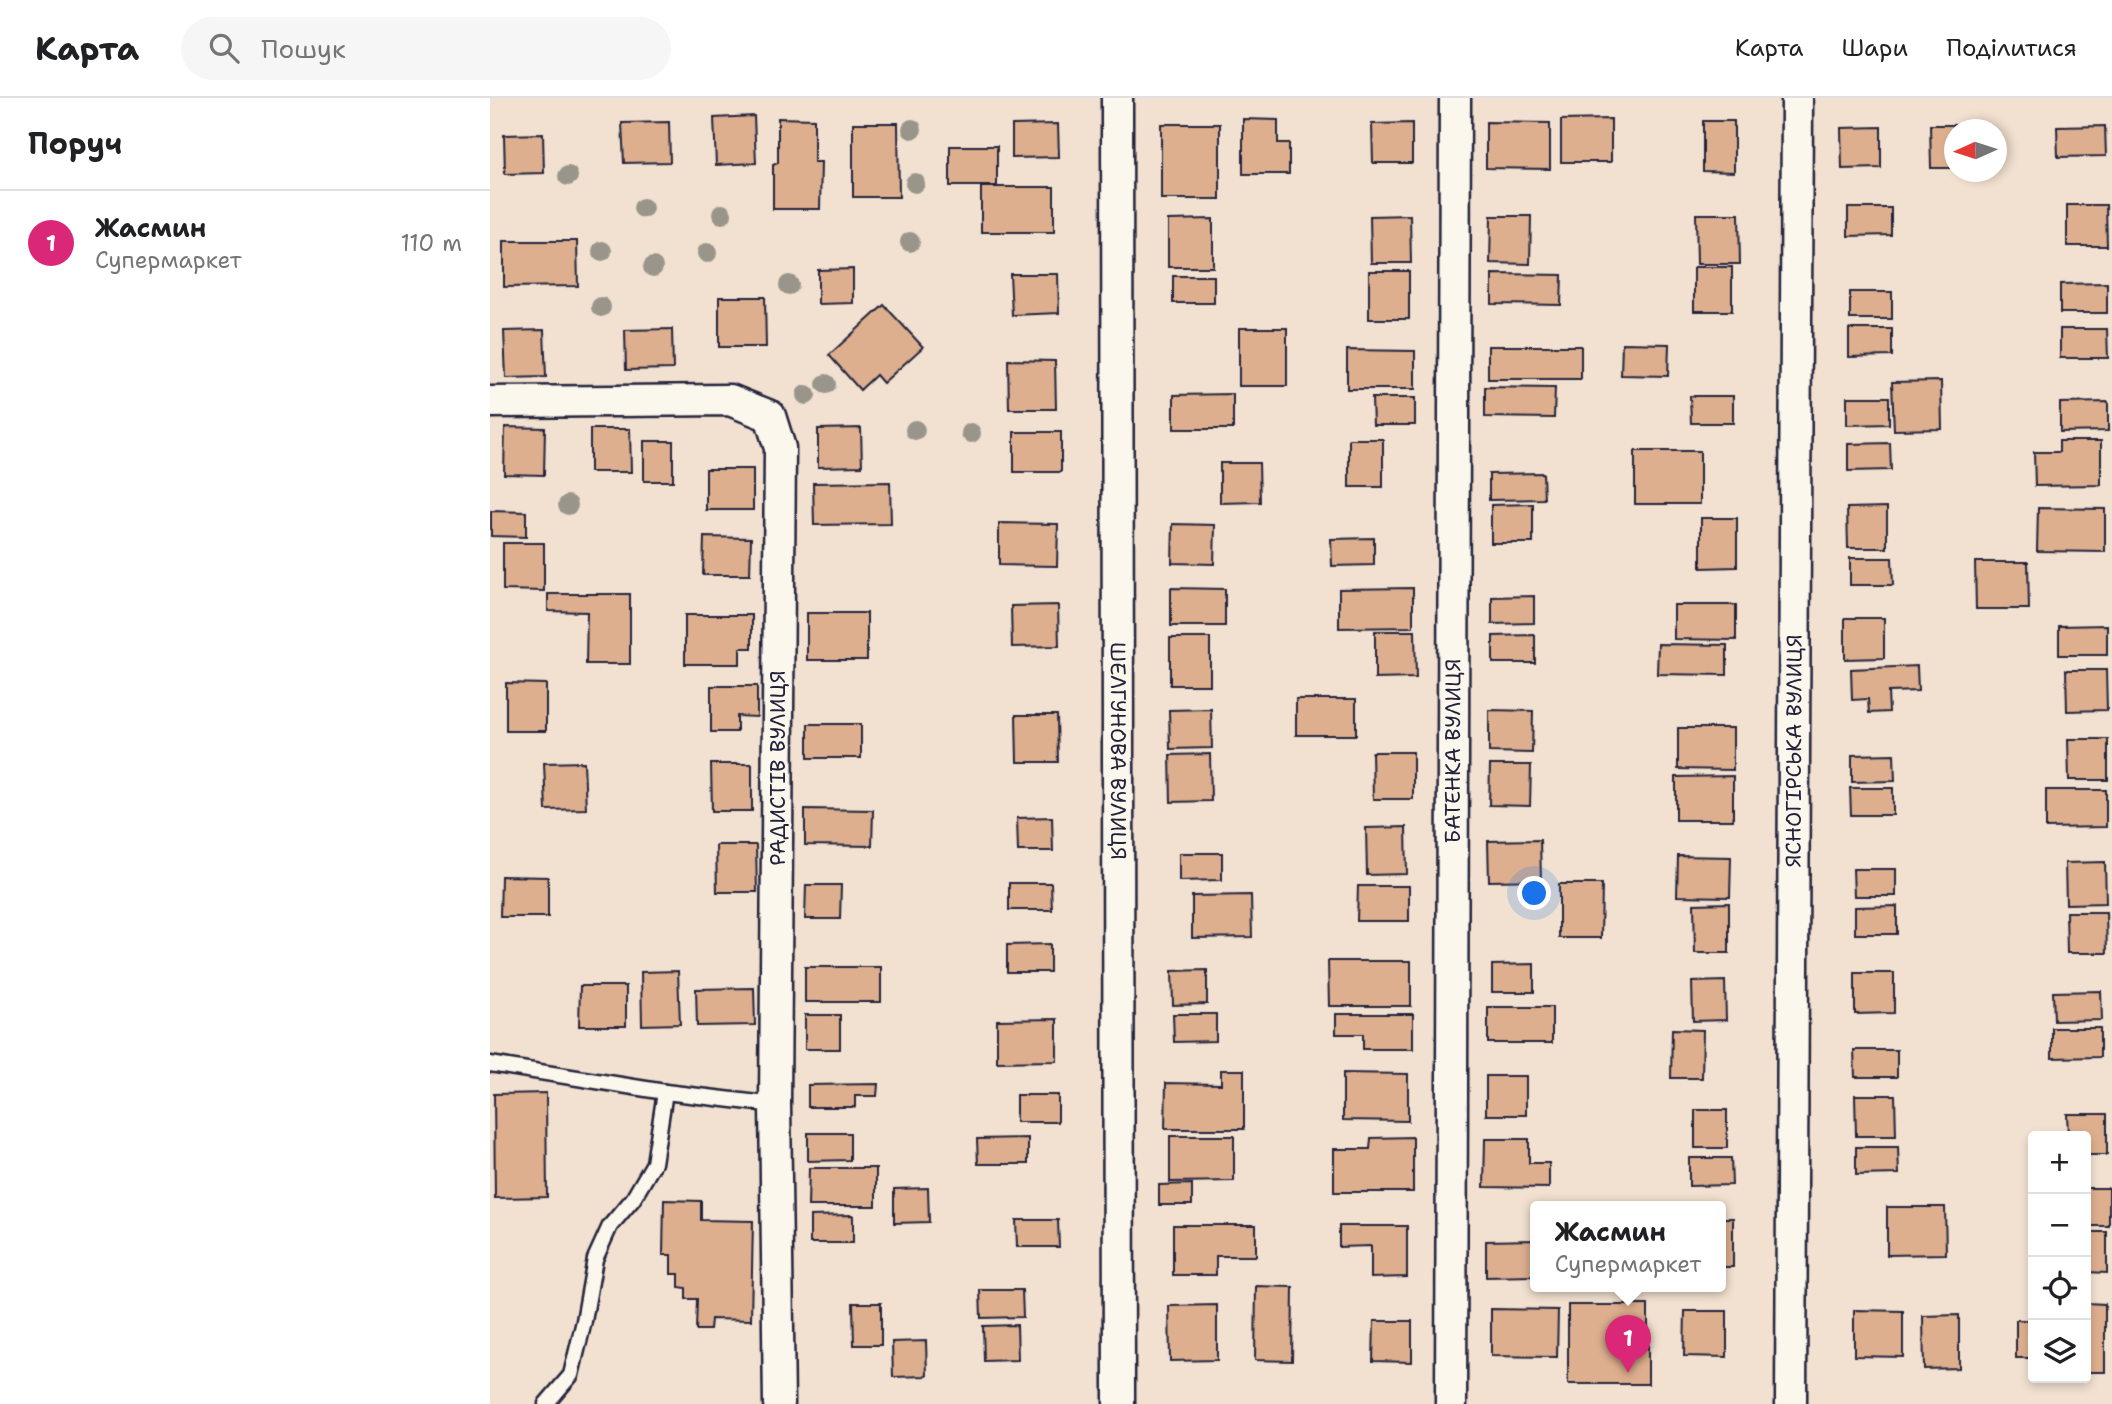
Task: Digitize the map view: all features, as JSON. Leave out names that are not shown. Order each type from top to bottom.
[{"type":"street","name":"ШЕЛГУНОВА ВУЛИЦЯ","points":[[1117,98],[1119,1404]]},
{"type":"street","name":"БАТЕНКА ВУЛИЦЯ","points":[[1451,1404],[1455,98]]},
{"type":"street","name":"ЯСНОГІРСЬКА ВУЛИЦЯ","points":[[1791,1404],[1797,98]]},
{"type":"street","name":"РАДИСТІВ ВУЛИЦЯ","points":[[490,402],[730,400],[770,416],[780,448],[775,1105],[779,1404]]},
{"type":"lane","points":[[490,1064],[665,1092],[775,1105]]},
{"type":"lane","points":[[547,1404],[571,1375],[595,1259],[610,1227],[634,1199],[654,1163],[665,1092]]},
{"type":"building","points":[[754,116],[756,163],[716,165],[714,118]]},
{"type":"building","points":[[778,118],[814,119],[814,162],[821,162],[820,209],[773,209],[773,165],[778,163]]},
{"type":"building","points":[[1243,119],[1278,120],[1278,143],[1289,143],[1289,174],[1243,174]]},
{"type":"building","points":[[1611,119],[1611,162],[1561,162],[1561,120]]},
{"type":"building","points":[[1703,121],[1734,121],[1734,172],[1703,171]]},
{"type":"building","points":[[669,122],[670,162],[624,163],[622,123]]},
{"type":"building","points":[[1486,122],[1550,123],[1550,169],[1486,168]]},
{"type":"building","points":[[853,123],[898,123],[899,197],[853,197]]},
{"type":"building","points":[[1412,123],[1412,163],[1373,163],[1372,124]]},
{"type":"building","points":[[1058,124],[1059,157],[1012,158],[1012,125]]},
{"type":"building","points":[[1161,124],[1220,124],[1220,199],[1161,199]]},
{"type":"building","points":[[1930,125],[1944,125],[1944,168],[1931,168]]},
{"type":"building","points":[[2105,126],[2106,156],[2058,157],[2057,127]]},
{"type":"building","points":[[1881,127],[1881,168],[1842,169],[1841,128]]},
{"type":"building","points":[[543,134],[544,173],[505,174],[504,135]]},
{"type":"building","points":[[950,146],[997,146],[997,186],[950,186]]},
{"type":"building","points":[[981,187],[1054,187],[1054,232],[981,232]]},
{"type":"building","points":[[2067,205],[2106,205],[2107,246],[2067,246]]},
{"type":"building","points":[[1848,208],[1891,208],[1891,235],[1848,236]]},
{"type":"building","points":[[1696,214],[1739,214],[1740,264],[1697,264]]},
{"type":"building","points":[[1410,215],[1411,263],[1371,263],[1370,216]]},
{"type":"building","points":[[1491,216],[1531,216],[1530,264],[1490,263]]},
{"type":"building","points":[[1213,219],[1213,267],[1168,267],[1168,220]]},
{"type":"building","points":[[504,241],[577,241],[578,286],[504,287]]},
{"type":"building","points":[[1694,267],[1732,267],[1732,311],[1694,311]]},
{"type":"building","points":[[853,269],[853,303],[818,304],[818,270]]},
{"type":"building","points":[[1369,271],[1409,271],[1409,319],[1369,319]]},
{"type":"building","points":[[1010,274],[1058,274],[1059,313],[1012,315]]},
{"type":"building","points":[[1492,274],[1562,275],[1561,305],[1492,304]]},
{"type":"building","points":[[1173,276],[1214,276],[1214,303],[1173,303]]},
{"type":"building","points":[[2107,283],[2107,313],[2060,313],[2060,284]]},
{"type":"building","points":[[1850,292],[1892,292],[1892,319],[1850,319]]},
{"type":"building","points":[[719,297],[765,297],[766,347],[719,347]]},
{"type":"building","points":[[884,305],[923,347],[883,383],[876,375],[860,390],[829,355]]},
{"type":"building","points":[[1239,328],[1287,328],[1287,386],[1239,386]]},
{"type":"building","points":[[672,329],[673,369],[626,370],[625,330]]},
{"type":"building","points":[[1849,329],[1892,329],[1892,356],[1849,357]]},
{"type":"building","points":[[2060,329],[2107,329],[2108,358],[2060,358]]},
{"type":"building","points":[[544,330],[546,377],[506,378],[504,331]]},
{"type":"building","points":[[1622,343],[1669,344],[1668,376],[1621,375]]},
{"type":"building","points":[[1488,346],[1581,346],[1581,379],[1488,379]]},
{"type":"building","points":[[1347,350],[1415,351],[1415,389],[1347,389]]},
{"type":"building","points":[[1008,360],[1055,361],[1056,409],[1009,409]]},
{"type":"building","points":[[1941,381],[1942,429],[1894,430],[1892,382]]},
{"type":"building","points":[[1485,387],[1555,388],[1554,418],[1485,417]]},
{"type":"building","points":[[1233,394],[1233,429],[1174,429],[1174,395]]},
{"type":"building","points":[[1690,396],[1733,396],[1733,423],[1691,423]]},
{"type":"building","points":[[1847,397],[1889,397],[1889,424],[1847,425]]},
{"type":"building","points":[[1372,398],[1415,398],[1415,425],[1373,425]]},
{"type":"building","points":[[2108,402],[2108,431],[2060,432],[2060,403]]},
{"type":"building","points":[[505,427],[545,428],[544,475],[504,474]]},
{"type":"building","points":[[861,428],[862,466],[818,467],[818,429]]},
{"type":"building","points":[[590,429],[630,429],[631,472],[590,472]]},
{"type":"building","points":[[1014,432],[1061,432],[1061,472],[1014,472]]},
{"type":"building","points":[[1349,439],[1383,439],[1383,487],[1349,487]]},
{"type":"building","points":[[644,441],[673,441],[673,481],[644,481]]},
{"type":"building","points":[[2059,441],[2101,441],[2101,485],[2035,486],[2034,452],[2059,452]]},
{"type":"building","points":[[1890,443],[1891,470],[1848,471],[1848,444]]},
{"type":"building","points":[[1635,451],[1700,451],[1700,504],[1635,504]]},
{"type":"building","points":[[1220,463],[1259,463],[1260,502],[1220,503]]},
{"type":"building","points":[[706,469],[753,469],[753,510],[706,510]]},
{"type":"building","points":[[1543,473],[1544,499],[1489,500],[1489,474]]},
{"type":"building","points":[[890,482],[891,524],[814,525],[813,483]]},
{"type":"building","points":[[1533,504],[1533,543],[1491,543],[1491,505]]},
{"type":"building","points":[[1887,507],[1887,548],[1848,548],[1847,508]]},
{"type":"building","points":[[2038,508],[2105,509],[2105,552],[2037,551]]},
{"type":"building","points":[[491,511],[526,512],[526,537],[491,536]]},
{"type":"building","points":[[1701,518],[1737,518],[1737,567],[1701,568]]},
{"type":"building","points":[[999,523],[1058,524],[1057,566],[999,565]]},
{"type":"building","points":[[1173,524],[1215,525],[1214,564],[1172,563]]},
{"type":"building","points":[[704,537],[751,538],[750,575],[703,575]]},
{"type":"building","points":[[1374,538],[1374,565],[1332,566],[1331,539]]},
{"type":"building","points":[[503,543],[544,543],[544,591],[503,590]]},
{"type":"building","points":[[1850,558],[1892,558],[1893,585],[1850,585]]},
{"type":"building","points":[[1975,562],[2028,562],[2029,609],[1976,609]]},
{"type":"building","points":[[1171,588],[1225,589],[1225,626],[1171,626]]},
{"type":"building","points":[[1413,588],[1413,627],[1339,628],[1339,589]]},
{"type":"building","points":[[548,594],[630,594],[630,664],[586,664],[587,612],[548,611]]},
{"type":"building","points":[[1534,596],[1534,623],[1492,624],[1492,597]]},
{"type":"building","points":[[1058,605],[1059,646],[1012,647],[1011,606]]},
{"type":"building","points":[[1674,605],[1736,605],[1736,640],[1674,639]]},
{"type":"building","points":[[807,613],[867,613],[867,660],[807,660]]},
{"type":"building","points":[[685,615],[752,615],[752,648],[740,648],[740,664],[685,664]]},
{"type":"building","points":[[1845,618],[1884,618],[1884,658],[1845,659]]},
{"type":"building","points":[[2107,625],[2107,655],[2059,655],[2059,626]]},
{"type":"building","points":[[1375,631],[1415,631],[1416,678],[1375,679]]},
{"type":"building","points":[[1535,635],[1535,663],[1493,663],[1493,636]]},
{"type":"building","points":[[1170,638],[1210,638],[1210,685],[1170,685]]},
{"type":"building","points":[[1658,644],[1727,645],[1727,675],[1657,674]]},
{"type":"building","points":[[1917,666],[1918,691],[1888,692],[1889,712],[1869,713],[1868,699],[1852,700],[1851,669]]},
{"type":"building","points":[[2066,670],[2106,670],[2107,710],[2067,711]]},
{"type":"building","points":[[506,683],[546,684],[546,731],[506,731]]},
{"type":"building","points":[[711,686],[757,686],[757,717],[737,716],[737,732],[711,732]]},
{"type":"building","points":[[1296,699],[1356,699],[1356,735],[1296,735]]},
{"type":"building","points":[[1211,709],[1212,748],[1170,749],[1169,710]]},
{"type":"building","points":[[1489,710],[1533,711],[1532,753],[1489,752]]},
{"type":"building","points":[[1016,715],[1057,715],[1058,762],[1017,762]]},
{"type":"building","points":[[808,724],[861,724],[861,758],[808,758]]},
{"type":"building","points":[[1678,728],[1733,728],[1733,770],[1678,769]]},
{"type":"building","points":[[2068,739],[2108,739],[2108,780],[2069,780]]},
{"type":"building","points":[[1372,752],[1413,752],[1413,799],[1373,799]]},
{"type":"building","points":[[1210,754],[1211,801],[1171,802],[1170,755]]},
{"type":"building","points":[[1894,754],[1895,781],[1852,782],[1852,755]]},
{"type":"building","points":[[584,762],[586,809],[546,810],[544,763]]},
{"type":"building","points":[[711,764],[752,764],[752,811],[712,811]]},
{"type":"building","points":[[1490,765],[1531,765],[1530,806],[1489,805]]},
{"type":"building","points":[[1733,776],[1733,820],[1676,820],[1676,777]]},
{"type":"building","points":[[1850,788],[1893,788],[1893,815],[1851,815]]},
{"type":"building","points":[[2046,790],[2106,790],[2106,827],[2046,828]]},
{"type":"building","points":[[805,809],[873,810],[872,846],[805,845]]},
{"type":"building","points":[[1052,817],[1053,851],[1018,851],[1017,818]]},
{"type":"building","points":[[1406,827],[1407,874],[1367,875],[1366,828]]},
{"type":"building","points":[[1540,840],[1541,880],[1489,881],[1488,841]]},
{"type":"building","points":[[716,845],[756,845],[757,892],[717,892]]},
{"type":"building","points":[[1179,853],[1222,853],[1222,880],[1179,881]]},
{"type":"building","points":[[1678,856],[1731,857],[1730,897],[1677,896]]},
{"type":"building","points":[[2105,862],[2106,903],[2066,904],[2065,863]]},
{"type":"building","points":[[1853,869],[1896,869],[1896,896],[1854,896]]},
{"type":"building","points":[[501,876],[548,877],[548,917],[500,917]]},
{"type":"building","points":[[1009,883],[1051,883],[1052,910],[1009,910]]},
{"type":"building","points":[[1559,884],[1602,884],[1601,938],[1559,938]]},
{"type":"building","points":[[806,885],[841,885],[840,919],[805,919]]},
{"type":"building","points":[[1358,886],[1409,886],[1409,921],[1357,921]]},
{"type":"building","points":[[1251,895],[1252,937],[1192,938],[1192,896]]},
{"type":"building","points":[[1729,903],[1729,953],[1695,953],[1694,904]]},
{"type":"building","points":[[1897,906],[1897,934],[1855,934],[1855,907]]},
{"type":"building","points":[[2066,912],[2106,912],[2107,953],[2067,953]]},
{"type":"building","points":[[1050,944],[1050,972],[1007,972],[1007,945]]},
{"type":"building","points":[[1328,961],[1411,961],[1411,1006],[1329,1006]]},
{"type":"building","points":[[1534,964],[1534,992],[1492,992],[1492,965]]},
{"type":"building","points":[[805,967],[881,967],[881,1002],[805,1002]]},
{"type":"building","points":[[1207,970],[1207,1004],[1173,1005],[1172,971]]},
{"type":"building","points":[[678,971],[680,1024],[642,1025],[641,972]]},
{"type":"building","points":[[1855,973],[1894,973],[1894,1013],[1855,1014]]},
{"type":"building","points":[[1725,981],[1726,1020],[1693,1021],[1692,982]]},
{"type":"building","points":[[580,986],[626,986],[626,1026],[579,1026]]},
{"type":"building","points":[[754,988],[755,1025],[697,1026],[696,989]]},
{"type":"building","points":[[2101,991],[2102,1020],[2054,1021],[2053,992]]},
{"type":"building","points":[[1488,1007],[1552,1007],[1552,1043],[1488,1043]]},
{"type":"building","points":[[1173,1014],[1216,1014],[1216,1041],[1174,1042]]},
{"type":"building","points":[[1336,1014],[1413,1014],[1413,1049],[1363,1049],[1363,1034],[1336,1034]]},
{"type":"building","points":[[805,1015],[840,1015],[840,1049],[805,1049]]},
{"type":"building","points":[[1057,1019],[1057,1061],[997,1062],[997,1020]]},
{"type":"building","points":[[2052,1028],[2100,1028],[2100,1057],[2052,1058]]},
{"type":"building","points":[[1672,1029],[1703,1030],[1702,1078],[1671,1078]]},
{"type":"building","points":[[1854,1050],[1897,1050],[1897,1077],[1855,1077]]},
{"type":"building","points":[[1221,1070],[1244,1070],[1244,1129],[1165,1129],[1166,1083],[1221,1084]]},
{"type":"building","points":[[1343,1073],[1408,1074],[1408,1121],[1343,1120]]},
{"type":"building","points":[[1486,1076],[1526,1076],[1526,1115],[1486,1115]]},
{"type":"building","points":[[878,1084],[877,1096],[855,1096],[855,1107],[808,1107],[808,1085]]},
{"type":"building","points":[[546,1093],[547,1197],[495,1198],[494,1094]]},
{"type":"building","points":[[1016,1095],[1058,1095],[1058,1122],[1016,1122]]},
{"type":"building","points":[[1855,1095],[1895,1095],[1896,1136],[1856,1136]]},
{"type":"building","points":[[1695,1110],[1727,1110],[1727,1148],[1695,1148]]},
{"type":"building","points":[[2067,1114],[2107,1114],[2107,1155],[2091,1155],[2091,1131],[2068,1131]]},
{"type":"building","points":[[808,1133],[850,1133],[850,1160],[808,1161]]},
{"type":"building","points":[[1170,1136],[1234,1136],[1234,1181],[1170,1182]]},
{"type":"building","points":[[1413,1137],[1413,1192],[1334,1192],[1334,1149],[1370,1149],[1371,1138]]},
{"type":"building","points":[[1028,1138],[1028,1164],[978,1164],[977,1139]]},
{"type":"building","points":[[1485,1139],[1529,1139],[1529,1163],[1549,1163],[1549,1188],[1484,1187]]},
{"type":"building","points":[[1856,1147],[1898,1147],[1899,1174],[1856,1175]]},
{"type":"building","points":[[1689,1158],[1731,1158],[1732,1185],[1689,1186]]},
{"type":"building","points":[[809,1168],[876,1168],[876,1206],[808,1206]]},
{"type":"building","points":[[1192,1184],[1192,1205],[1159,1205],[1159,1185]]},
{"type":"building","points":[[928,1188],[929,1222],[894,1223],[894,1189]]},
{"type":"building","points":[[2091,1188],[2109,1188],[2109,1226],[2091,1226]]},
{"type":"building","points":[[664,1200],[701,1201],[701,1220],[753,1221],[751,1320],[711,1319],[710,1330],[696,1330],[697,1299],[686,1299],[686,1288],[679,1287],[679,1274],[671,1274],[671,1255],[663,1255]]},
{"type":"building","points":[[1887,1207],[1945,1207],[1946,1254],[1887,1255]]},
{"type":"building","points":[[853,1215],[853,1243],[810,1243],[810,1216]]},
{"type":"building","points":[[1726,1218],[1733,1218],[1733,1267],[1726,1267]]},
{"type":"building","points":[[1016,1220],[1058,1220],[1059,1247],[1017,1247]]},
{"type":"building","points":[[1173,1225],[1256,1225],[1256,1256],[1216,1256],[1216,1275],[1173,1275]]},
{"type":"building","points":[[1339,1226],[1407,1226],[1407,1277],[1371,1278],[1371,1246],[1339,1247]]},
{"type":"building","points":[[2091,1232],[2107,1232],[2107,1273],[2091,1272]]},
{"type":"building","points":[[1530,1240],[1530,1276],[1486,1277],[1486,1241]]},
{"type":"building","points":[[1256,1286],[1293,1287],[1292,1361],[1255,1360]]},
{"type":"building","points":[[980,1290],[1022,1290],[1023,1317],[981,1318]]},
{"type":"building","points":[[853,1303],[881,1303],[881,1345],[854,1345]]},
{"type":"building","points":[[2091,1303],[2105,1304],[2105,1372],[2091,1372]]},
{"type":"building","points":[[1217,1305],[1217,1360],[1170,1361],[1169,1306]]},
{"type":"building","points":[[1568,1305],[1648,1305],[1648,1384],[1568,1384]]},
{"type":"building","points":[[1491,1309],[1558,1310],[1557,1357],[1491,1356]]},
{"type":"building","points":[[1854,1310],[1903,1311],[1903,1357],[1854,1356]]},
{"type":"building","points":[[1685,1311],[1727,1311],[1727,1357],[1684,1356]]},
{"type":"building","points":[[1959,1315],[1959,1368],[1924,1369],[1923,1316]]},
{"type":"building","points":[[2016,1320],[2028,1320],[2028,1358],[2016,1358]]},
{"type":"building","points":[[1374,1321],[1412,1321],[1412,1362],[1373,1361]]},
{"type":"building","points":[[1017,1325],[1018,1360],[984,1361],[983,1326]]},
{"type":"building","points":[[926,1341],[927,1376],[893,1377],[892,1342]]},
{"type":"place","name":"Жасмин","points":[[1628,1373]]}]
